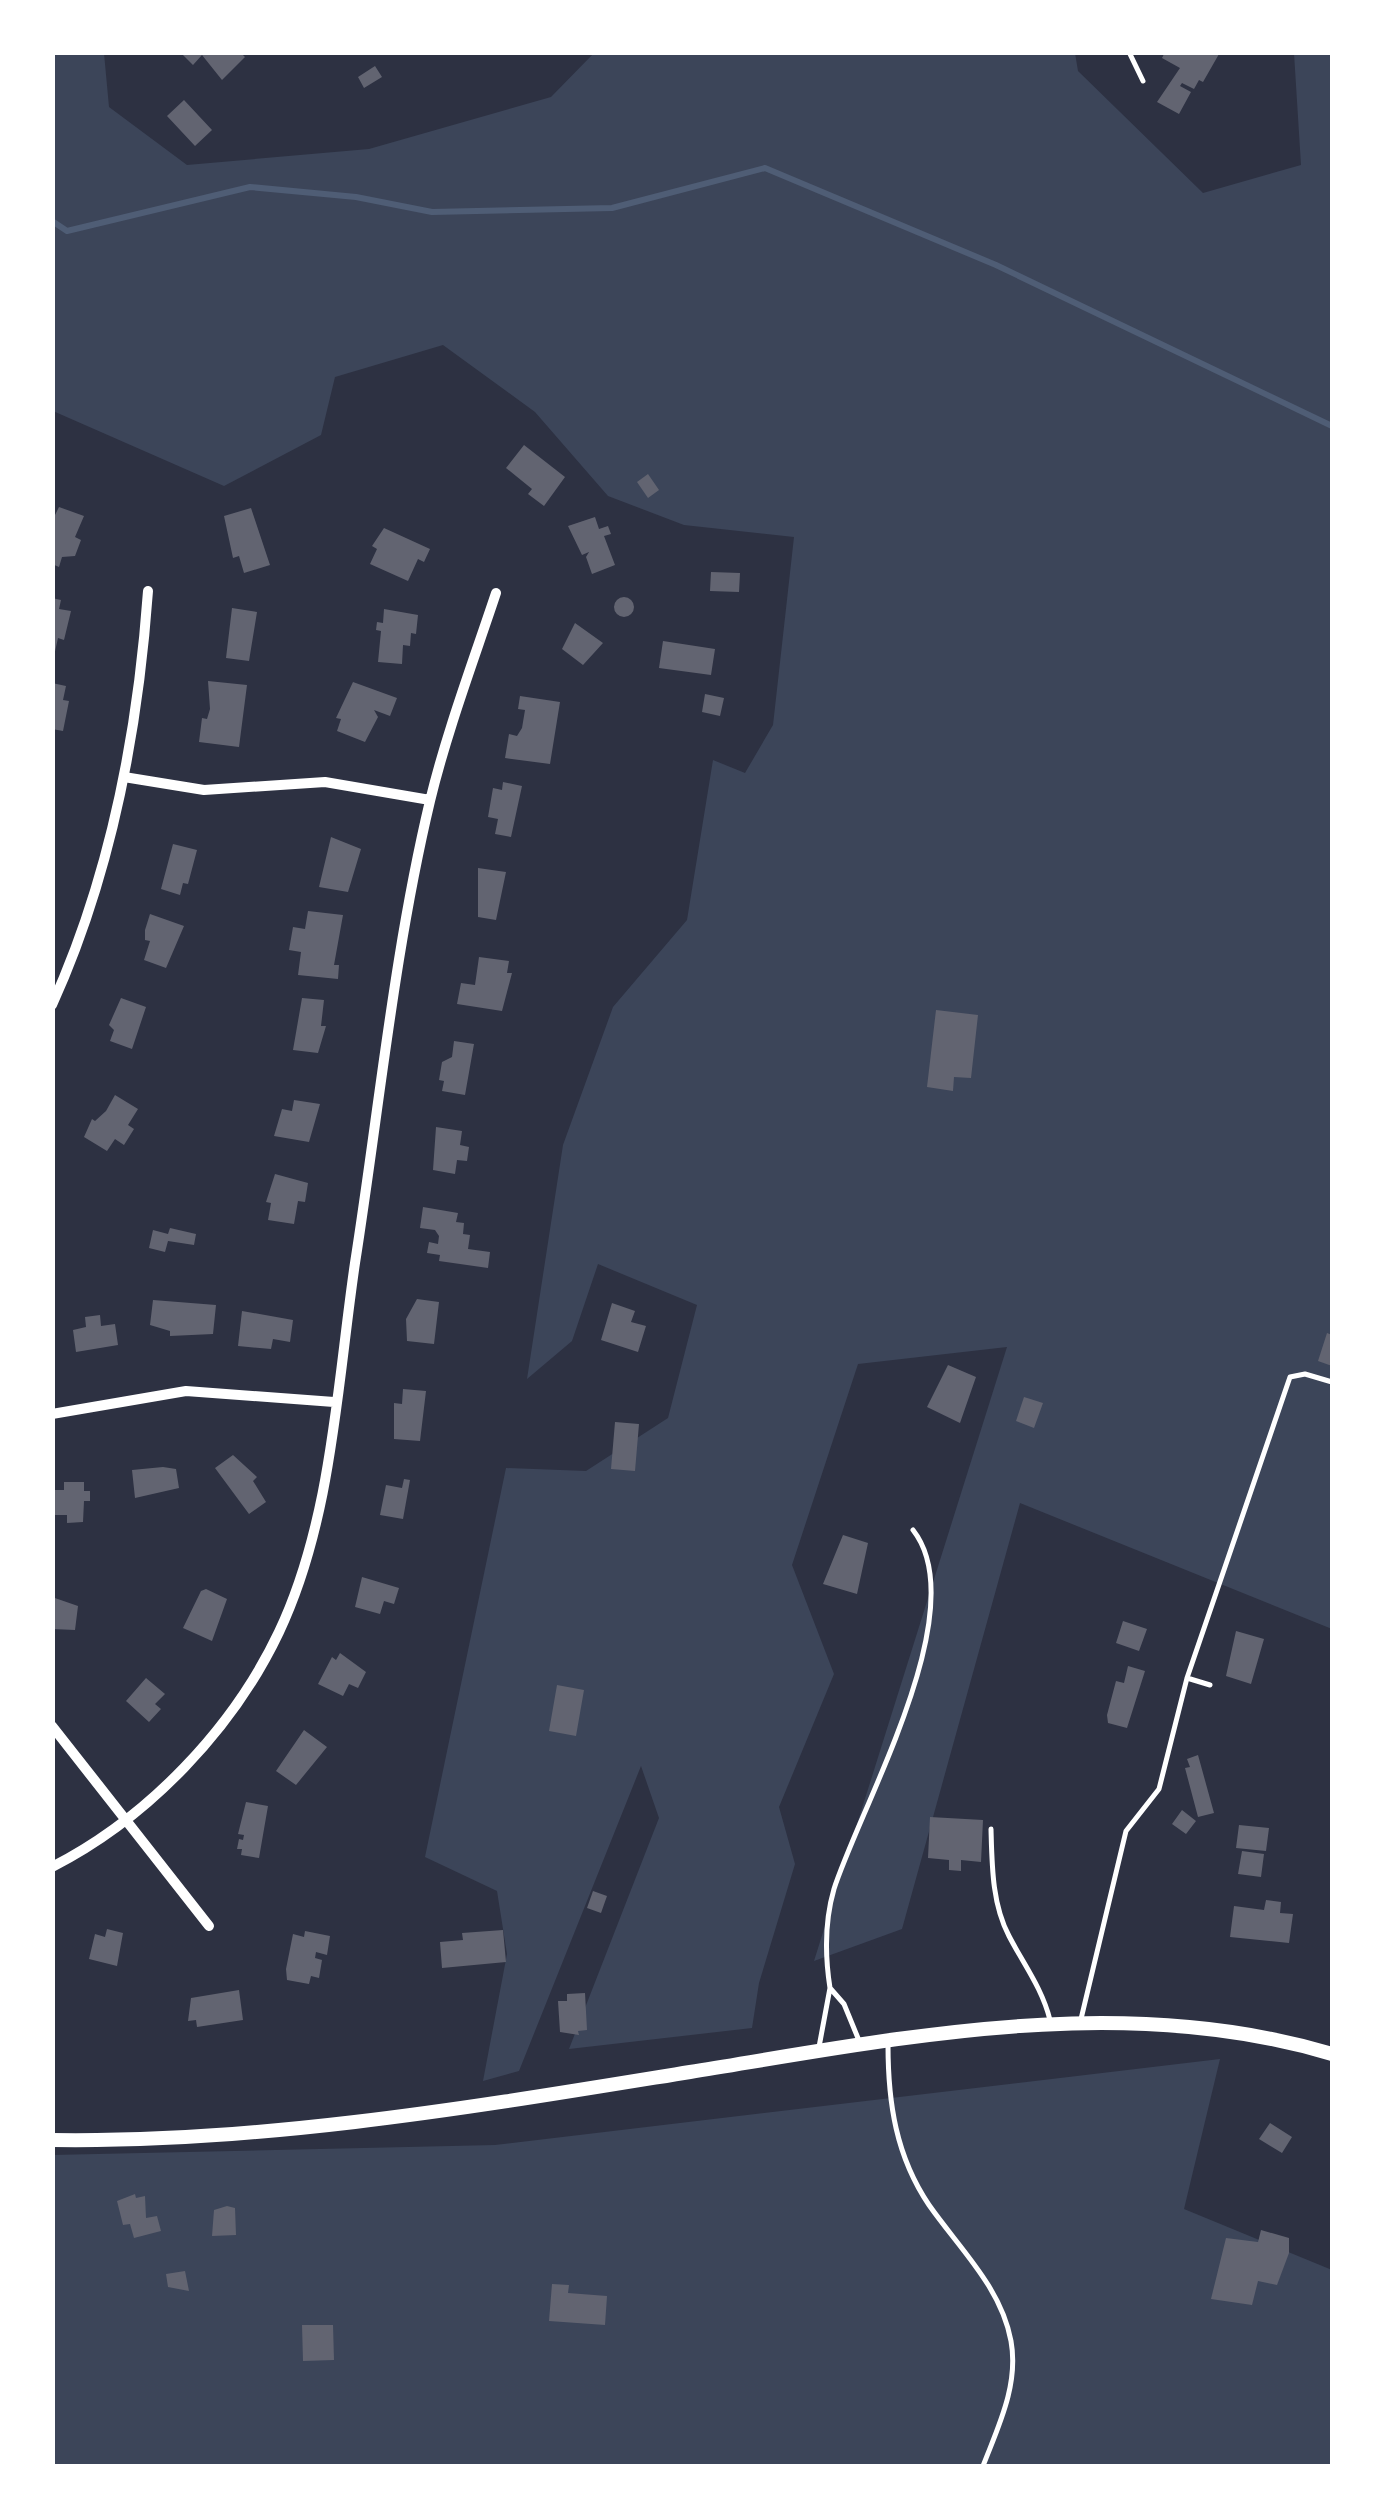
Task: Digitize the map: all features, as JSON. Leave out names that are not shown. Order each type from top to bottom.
[{"type":"main road","points":[[52,2140],[174,2138],[354,2122],[818,2051],[1051,2023],[1213,2028],[1332,2054]]},
{"type":"street","points":[[52,1005],[106,854],[124,777],[144,658],[148,591]]},
{"type":"street","points":[[52,1868],[125,1820],[202,1747],[232,1711],[279,1632],[312,1538],[430,800],[496,593]]},
{"type":"street","points":[[124,777],[204,790],[325,782],[430,800]]},
{"type":"street","points":[[52,1414],[186,1391],[334,1402]]},
{"type":"street","points":[[52,1726],[208,1926]]},
{"type":"lane","points":[[1129,52],[1143,81]]},
{"type":"lane","points":[[1080,2022],[1126,1831],[1161,1782],[1188,1678],[1290,1377],[1305,1374],[1332,1382]]},
{"type":"lane","points":[[818,2051],[830,1988],[826,1940],[833,1892],[884,1774],[933,1599],[930,1558],[914,1530]]},
{"type":"lane","points":[[1188,1678],[1210,1684]]},
{"type":"lane","points":[[991,1829],[995,1893],[1003,1920],[1045,1998],[1051,2023]]},
{"type":"lane","points":[[830,1988],[844,2004],[862,2046]]},
{"type":"lane","points":[[888,2042],[893,2118],[907,2165],[931,2208],[978,2268],[1011,2340],[1009,2394],[983,2466]]},
{"type":"shaded area","points":[[53,53],[104,53],[109,107],[187,165],[369,149],[551,97],[594,53],[1075,53],[1078,71],[1203,193],[1301,165],[1294,53],[1332,53],[1332,1629],[1020,1503],[902,1929],[814,1961],[1007,1347],[858,1364],[792,1565],[834,1674],[779,1807],[795,1864],[759,1983],[752,2028],[569,2049],[659,1818],[641,1766],[519,2071],[483,2081],[507,1954],[497,1891],[425,1857],[506,1468],[586,1471],[668,1418],[697,1305],[598,1264],[572,1341],[527,1379],[563,1145],[613,1007],[687,920],[713,760],[745,773],[773,725],[794,537],[684,525],[608,496],[535,412],[443,345],[335,377],[321,435],[224,486],[53,411]]},
{"type":"shaded area","points":[[1220,2059],[1184,2209],[1332,2270],[1332,2466],[53,2466],[52,2155],[495,2145]]},
{"type":"building","points":[[180,52],[240,52],[245,57],[222,80],[202,55],[193,65]]},
{"type":"building","points":[[1165,52],[1219,54],[1203,82],[1199,80],[1194,89],[1182,83],[1180,86],[1191,92],[1179,114],[1157,102],[1180,68],[1162,58]]},
{"type":"building","points":[[375,66],[382,77],[364,88],[358,77]]},
{"type":"building","points":[[184,100],[212,130],[195,146],[167,116]]},
{"type":"building","points":[[524,445],[565,477],[544,506],[528,494],[532,489],[506,468]]},
{"type":"building","points":[[648,474],[659,490],[648,498],[637,482]]},
{"type":"building","points":[[59,507],[84,516],[75,537],[81,540],[75,556],[62,557],[59,567],[52,564],[52,521]]},
{"type":"building","points":[[251,508],[270,565],[244,573],[239,556],[233,558],[224,516]]},
{"type":"building","points":[[595,517],[599,529],[608,526],[611,534],[604,536],[615,565],[592,574],[586,557],[589,552],[582,555],[568,526]]},
{"type":"building","points":[[384,528],[430,549],[424,562],[418,559],[408,581],[370,564],[377,549],[372,546]]},
{"type":"building","points":[[711,572],[740,573],[739,592],[710,591]]},
{"type":"building","points":[[624,597],[634,607],[624,617],[614,607]]},
{"type":"building","points":[[52,598],[61,600],[59,609],[71,611],[64,640],[58,638],[54,656]]},
{"type":"building","points":[[232,608],[257,612],[249,661],[226,658]]},
{"type":"building","points":[[384,609],[418,615],[410,646],[403,645],[402,664],[378,662],[381,631],[376,630],[377,622],[383,623]]},
{"type":"building","points":[[575,623],[603,643],[583,665],[562,649]]},
{"type":"building","points":[[663,641],[715,649],[711,675],[659,668]]},
{"type":"building","points":[[208,681],[247,685],[239,747],[199,742],[202,718],[207,719],[210,709]]},
{"type":"building","points":[[353,682],[397,698],[390,716],[374,710],[378,717],[365,742],[337,731],[341,719],[336,718]]},
{"type":"building","points":[[52,683],[66,686],[63,700],[69,701],[63,731],[52,729]]},
{"type":"building","points":[[705,694],[724,698],[720,716],[702,712]]},
{"type":"building","points":[[520,696],[560,702],[550,764],[505,758],[509,734],[517,736],[522,728],[525,710],[518,709]]},
{"type":"building","points":[[503,782],[522,786],[511,837],[495,834],[498,819],[488,817],[493,788],[502,790]]},
{"type":"building","points":[[331,837],[361,849],[348,892],[319,887]]},
{"type":"building","points":[[173,844],[197,850],[188,884],[183,883],[180,895],[161,889]]},
{"type":"building","points":[[478,868],[506,872],[496,920],[478,917]]},
{"type":"building","points":[[308,911],[343,915],[334,965],[339,965],[338,979],[298,975],[301,952],[289,950],[293,927],[305,929]]},
{"type":"building","points":[[150,914],[184,926],[166,968],[144,960],[150,941],[145,940],[145,930]]},
{"type":"building","points":[[479,957],[509,961],[507,973],[512,973],[502,1011],[457,1004],[461,983],[475,985]]},
{"type":"building","points":[[121,998],[146,1007],[132,1049],[110,1041],[114,1030],[109,1025]]},
{"type":"building","points":[[302,998],[324,1000],[321,1026],[326,1026],[318,1053],[293,1050]]},
{"type":"building","points":[[936,1010],[978,1015],[971,1078],[954,1077],[953,1091],[927,1087]]},
{"type":"building","points":[[454,1041],[474,1044],[465,1095],[442,1091],[444,1081],[439,1080],[442,1062],[452,1057]]},
{"type":"building","points":[[115,1095],[138,1109],[128,1125],[134,1129],[124,1145],[115,1139],[107,1151],[84,1137],[92,1119],[95,1121],[106,1111]]},
{"type":"building","points":[[294,1100],[320,1104],[309,1142],[274,1136],[282,1109],[292,1111]]},
{"type":"building","points":[[436,1127],[462,1131],[460,1145],[469,1147],[467,1161],[457,1160],[455,1174],[433,1170]]},
{"type":"building","points":[[275,1174],[308,1183],[305,1202],[298,1201],[294,1224],[268,1220],[271,1203],[266,1202]]},
{"type":"building","points":[[423,1207],[458,1213],[456,1222],[464,1223],[463,1234],[470,1235],[468,1249],[490,1252],[488,1268],[439,1261],[440,1255],[427,1253],[429,1242],[438,1244],[439,1236],[435,1230],[420,1228]]},
{"type":"building","points":[[170,1228],[196,1234],[194,1245],[168,1241],[165,1252],[149,1248],[153,1230],[168,1234]]},
{"type":"building","points":[[417,1299],[439,1302],[434,1344],[407,1341],[406,1319]]},
{"type":"building","points":[[153,1300],[216,1305],[213,1334],[170,1336],[170,1331],[150,1325]]},
{"type":"building","points":[[612,1303],[635,1311],[631,1322],[646,1326],[638,1352],[601,1340]]},
{"type":"building","points":[[242,1311],[293,1320],[290,1342],[273,1339],[271,1349],[238,1346]]},
{"type":"building","points":[[100,1315],[101,1326],[115,1324],[118,1345],[76,1352],[73,1330],[86,1327],[85,1317]]},
{"type":"building","points":[[1327,1333],[1332,1335],[1332,1366],[1318,1361]]},
{"type":"building","points":[[948,1365],[976,1377],[960,1423],[927,1407]]},
{"type":"building","points":[[403,1389],[426,1391],[420,1441],[394,1439],[394,1403],[402,1404]]},
{"type":"building","points":[[1024,1397],[1043,1403],[1034,1428],[1016,1421]]},
{"type":"building","points":[[615,1422],[639,1424],[635,1471],[611,1469]]},
{"type":"building","points":[[233,1455],[257,1477],[253,1481],[266,1502],[249,1514],[215,1468]]},
{"type":"building","points":[[176,1469],[179,1488],[135,1498],[132,1470]]},
{"type":"building","points":[[404,1479],[410,1480],[403,1519],[380,1515],[386,1485],[402,1488]]},
{"type":"building","points":[[64,1482],[84,1482],[84,1491],[90,1491],[90,1501],[84,1501],[83,1522],[67,1523],[67,1515],[52,1515],[52,1490],[64,1490]]},
{"type":"building","points":[[843,1535],[868,1543],[857,1594],[823,1584]]},
{"type":"building","points":[[362,1577],[399,1588],[394,1604],[384,1601],[380,1614],[355,1607]]},
{"type":"building","points":[[206,1589],[227,1599],[212,1641],[183,1628],[201,1591]]},
{"type":"building","points":[[52,1597],[78,1606],[75,1630],[52,1629]]},
{"type":"building","points":[[1123,1621],[1147,1629],[1139,1651],[1116,1643]]},
{"type":"building","points":[[1236,1631],[1264,1639],[1251,1684],[1226,1676]]},
{"type":"building","points":[[340,1653],[366,1672],[358,1688],[349,1684],[343,1696],[318,1684],[332,1657],[336,1660]]},
{"type":"building","points":[[1128,1666],[1145,1671],[1127,1728],[1108,1723],[1107,1715],[1116,1681],[1124,1683]]},
{"type":"building","points":[[146,1678],[165,1694],[155,1704],[161,1709],[149,1722],[126,1701]]},
{"type":"building","points":[[557,1685],[584,1690],[576,1736],[549,1731]]},
{"type":"building","points":[[304,1730],[327,1747],[296,1785],[276,1771]]},
{"type":"building","points":[[1198,1755],[1214,1813],[1198,1817],[1185,1768],[1190,1767],[1187,1759]]},
{"type":"building","points":[[246,1802],[268,1806],[259,1858],[241,1855],[242,1849],[237,1849],[244,1835],[238,1834]]},
{"type":"building","points":[[1182,1810],[1196,1821],[1186,1834],[1172,1824]]},
{"type":"building","points":[[930,1817],[983,1820],[981,1862],[961,1860],[961,1871],[949,1870],[949,1860],[928,1858]]},
{"type":"building","points":[[1239,1825],[1269,1828],[1266,1851],[1236,1848]]},
{"type":"building","points":[[1242,1851],[1264,1854],[1261,1877],[1238,1874]]},
{"type":"building","points":[[593,1891],[607,1896],[601,1913],[587,1908]]},
{"type":"building","points":[[1266,1900],[1281,1902],[1280,1913],[1293,1914],[1289,1943],[1230,1937],[1234,1906],[1264,1910]]},
{"type":"building","points":[[107,1929],[123,1933],[117,1966],[89,1959],[95,1934],[105,1937]]},
{"type":"building","points":[[503,1930],[506,1962],[442,1968],[440,1942],[463,1940],[462,1933]]},
{"type":"building","points":[[305,1931],[330,1936],[327,1955],[316,1952],[315,1958],[322,1960],[319,1978],[311,1976],[309,1984],[287,1980],[286,1969],[293,1934],[304,1937]]},
{"type":"building","points":[[239,1990],[243,2020],[197,2027],[196,2020],[188,2021],[191,1998]]},
{"type":"building","points":[[585,1993],[587,2030],[578,2031],[579,2035],[560,2032],[558,2001],[567,2001],[567,1994]]},
{"type":"building","points":[[1270,2123],[1292,2137],[1282,2153],[1259,2139]]},
{"type":"building","points":[[135,2194],[136,2198],[145,2196],[146,2218],[157,2216],[161,2231],[134,2238],[130,2224],[123,2225],[117,2201]]},
{"type":"building","points":[[235,2208],[236,2235],[212,2236],[214,2210]]},
{"type":"building","points":[[1261,2230],[1289,2238],[1289,2253],[1277,2285],[1258,2281],[1252,2305],[1211,2299],[1226,2238],[1258,2242]]},
{"type":"building","points":[[185,2271],[189,2291],[168,2287],[166,2274]]},
{"type":"building","points":[[552,2284],[569,2285],[568,2293],[607,2296],[605,2325],[549,2321]]},
{"type":"building","points":[[302,2325],[333,2325],[334,2360],[303,2361]]},
{"type":"waterway","points":[[52,221],[67,231],[250,187],[356,197],[432,212],[612,208],[765,168],[996,265],[1332,426]]}]
